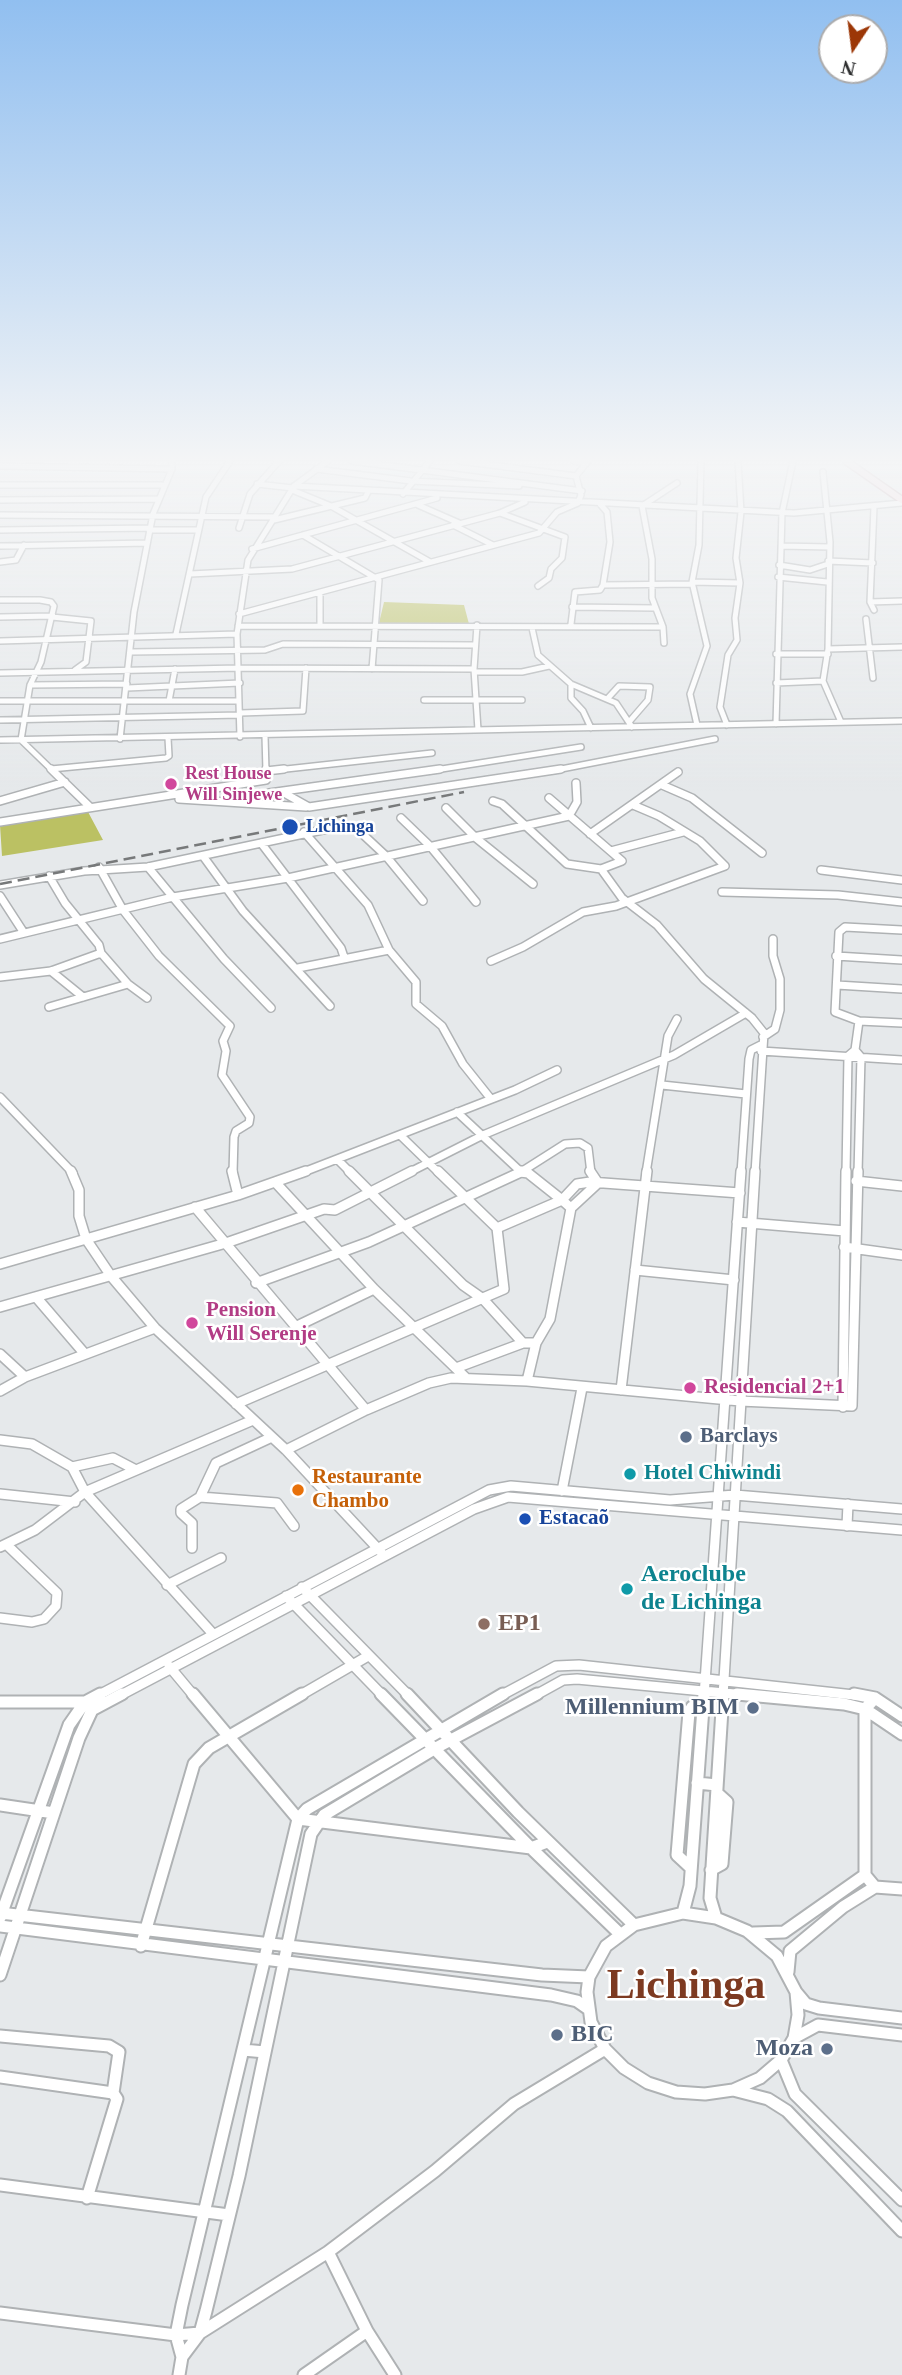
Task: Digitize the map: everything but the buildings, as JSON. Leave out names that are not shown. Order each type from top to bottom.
[{"type":"street","points":[[120,739],[131,636],[142,572]]},
{"type":"street","points":[[176,635],[190,574],[266,572]]},
{"type":"street","points":[[366,572],[380,583],[372,669]]},
{"type":"street","points":[[239,614],[393,572]]},
{"type":"street","points":[[538,586],[550,572]]},
{"type":"street","points":[[571,624],[575,592],[600,590],[605,572]]},
{"type":"street","points":[[651,572],[654,608],[663,627],[664,643]]},
{"type":"street","points":[[694,572],[692,583],[707,646],[690,694],[697,725]]},
{"type":"street","points":[[727,725],[720,707],[727,655],[737,640],[738,572]]},
{"type":"street","points":[[776,724],[778,572]]},
{"type":"street","points":[[828,572],[828,652],[823,681],[841,722]]},
{"type":"street","points":[[872,572],[870,602],[874,610]]},
{"type":"street","points":[[240,737],[237,634],[245,573]]},
{"type":"street","points":[[778,577],[827,582]]},
{"type":"street","points":[[603,585],[740,583]]},
{"type":"street","points":[[320,593],[320,625]]},
{"type":"street","points":[[0,600],[51,602],[54,606],[36,673],[30,685],[21,740]]},
{"type":"street","points":[[870,602],[902,601]]},
{"type":"street","points":[[572,607],[654,608]]},
{"type":"street","points":[[0,617],[87,618],[91,621],[86,662],[73,671]]},
{"type":"street","points":[[866,619],[872,648],[873,678]]},
{"type":"street","points":[[238,626],[477,625],[532,628],[571,624],[663,627]]},
{"type":"street","points":[[477,625],[475,670],[478,730]]},
{"type":"street","points":[[532,628],[538,655],[554,671],[571,684],[608,698],[623,710],[630,724]]},
{"type":"street","points":[[0,641],[237,634]]},
{"type":"street","points":[[131,652],[265,650],[283,644],[475,645]]},
{"type":"street","points":[[776,654],[902,647]]},
{"type":"street","points":[[86,662],[96,671]]},
{"type":"street","points":[[534,669],[549,666]]},
{"type":"street","points":[[0,673],[239,668],[554,671]]},
{"type":"street","points":[[0,720],[303,711],[306,668]]},
{"type":"street","points":[[169,701],[175,669]]},
{"type":"street","points":[[776,683],[823,681]]},
{"type":"street","points":[[30,685],[173,686],[240,683]]},
{"type":"street","points":[[571,684],[571,698],[583,711],[591,728]]},
{"type":"street","points":[[608,698],[619,686],[650,687],[648,700],[630,724]]},
{"type":"street","points":[[424,700],[523,700]]},
{"type":"street","points":[[0,701],[239,701]]},
{"type":"street","points":[[0,740],[240,737],[591,728],[630,724],[902,721]]},
{"type":"street","points":[[265,736],[271,807]]},
{"type":"street","points":[[51,769],[166,758],[169,756],[168,738]]},
{"type":"street","points":[[166,798],[271,807],[309,807],[468,785],[715,739]]},
{"type":"street","points":[[21,740],[90,807]]},
{"type":"street","points":[[269,793],[284,793],[581,747]]},
{"type":"street","points":[[266,771],[432,753]]},
{"type":"street","points":[[590,834],[678,772]]},
{"type":"street","points":[[0,822],[267,780]]},
{"type":"street","points":[[0,801],[65,782]]},
{"type":"street","points":[[0,939],[173,897],[288,878],[569,816],[577,802],[576,783]]},
{"type":"street","points":[[662,785],[691,798],[762,853]]},
{"type":"street","points":[[284,793],[309,807]]},
{"type":"street","points":[[493,801],[502,804],[567,864],[601,870],[623,863],[549,798]]},
{"type":"street","points":[[491,961],[523,947],[583,912],[605,909],[725,866],[712,850],[633,805]]},
{"type":"street","points":[[446,808],[476,838],[533,884]]},
{"type":"street","points":[[401,818],[430,846],[476,902]]},
{"type":"street","points":[[0,885],[99,868],[148,867],[346,825],[356,828],[386,856],[423,901]]},
{"type":"street","points":[[304,832],[368,905],[374,925],[389,950],[416,982],[415,1004],[442,1027],[467,1070],[491,1099]]},
{"type":"street","points":[[611,851],[684,832]]},
{"type":"street","points":[[261,843],[341,948],[344,957]]},
{"type":"street","points":[[202,856],[225,888],[330,1006]]},
{"type":"street","points":[[148,867],[243,981],[271,1008]]},
{"type":"street","points":[[99,868],[123,910],[159,956],[230,1026],[223,1041],[226,1051],[222,1075],[250,1116],[249,1123],[236,1131],[234,1137],[232,1169],[238,1195]]},
{"type":"street","points":[[601,870],[626,901],[657,925],[704,979],[762,1028],[717,1789]]},
{"type":"street","points":[[821,870],[902,880]]},
{"type":"street","points":[[49,876],[55,889],[99,945],[101,953],[128,984],[147,998]]},
{"type":"street","points":[[722,892],[838,895],[902,902]]},
{"type":"street","points":[[0,896],[24,933]]},
{"type":"street","points":[[902,930],[845,927],[839,932],[835,1012],[859,1021],[902,1023]]},
{"type":"street","points":[[683,1913],[691,1868],[746,1094],[760,1046],[775,1028],[780,1010],[780,979],[773,956],[773,939]]},
{"type":"street","points":[[298,968],[389,950]]},
{"type":"street","points":[[0,977],[51,971],[101,953]]},
{"type":"street","points":[[836,956],[902,960]]},
{"type":"street","points":[[51,971],[83,997]]},
{"type":"street","points":[[50,1007],[128,984]]},
{"type":"street","points":[[836,985],[902,989]]},
{"type":"street","points":[[0,1307],[226,1243],[324,1209],[335,1210],[483,1135],[700,1043],[746,1013]]},
{"type":"street","points":[[621,1390],[645,1187],[668,1036],[677,1019]]},
{"type":"street","points":[[843,1407],[844,1247],[859,1021]]},
{"type":"street","points":[[760,1046],[902,1060]]},
{"type":"street","points":[[285,1450],[429,1383],[466,1378],[527,1381],[740,1401],[843,1407],[855,1403],[859,1181],[855,1054]]},
{"type":"street","points":[[0,1264],[238,1195],[338,1160],[557,1070]]},
{"type":"street","points":[[662,1085],[746,1094]]},
{"type":"street","points":[[1,1099],[73,1173],[79,1189],[77,1203],[86,1239],[111,1276],[155,1328],[272,1437],[386,1556]]},
{"type":"street","points":[[457,1112],[521,1172],[528,1173],[571,1209]]},
{"type":"street","points":[[236,1404],[504,1289],[497,1228],[400,1135]]},
{"type":"street","points":[[256,1283],[405,1226],[521,1172],[565,1144],[580,1143],[588,1148],[591,1176],[598,1183]]},
{"type":"street","points":[[742,1153],[755,1154]]},
{"type":"street","points":[[338,1160],[463,1284],[484,1299],[523,1343]]},
{"type":"street","points":[[848,1179],[902,1186]]},
{"type":"street","points":[[275,1182],[374,1289],[466,1378]]},
{"type":"street","points":[[527,1381],[536,1343],[550,1320],[571,1209],[598,1183]]},
{"type":"street","points":[[497,1228],[562,1200],[577,1184],[598,1183],[740,1193]]},
{"type":"street","points":[[846,1206],[858,1206]]},
{"type":"street","points":[[195,1207],[256,1283],[366,1410]]},
{"type":"street","points":[[737,1222],[845,1231]]},
{"type":"street","points":[[844,1247],[902,1255]]},
{"type":"street","points":[[635,1269],[734,1280]]},
{"type":"street","points":[[295,1327],[374,1289]]},
{"type":"street","points":[[36,1297],[84,1353]]},
{"type":"street","points":[[732,1300],[746,1302]]},
{"type":"street","points":[[0,1390],[84,1353],[155,1328]]},
{"type":"street","points":[[456,1368],[523,1343],[536,1343]]},
{"type":"street","points":[[0,1354],[25,1377]]},
{"type":"street","points":[[729,1356],[743,1356]]},
{"type":"street","points":[[562,1490],[582,1388]]},
{"type":"street","points":[[0,1618],[32,1622],[44,1619],[56,1606],[57,1593],[4,1546],[35,1530],[85,1492],[253,1420]]},
{"type":"street","points":[[192,1548],[192,1523],[181,1513],[181,1509],[200,1497],[216,1463],[272,1437]]},
{"type":"street","points":[[0,1440],[32,1444],[72,1466],[85,1492],[213,1634]]},
{"type":"street","points":[[72,1466],[113,1458],[136,1470]]},
{"type":"street","points":[[0,1975],[76,1749],[93,1710],[168,1665],[213,1634],[302,1587],[497,1487],[670,1500],[735,1495],[902,1509]]},
{"type":"street","points":[[0,1494],[75,1502]]},
{"type":"street","points":[[200,1497],[277,1503],[293,1526]]},
{"type":"street","points":[[589,1977],[542,1975],[1,1915],[61,1747],[77,1710],[85,1702],[295,1605],[474,1509],[508,1497],[902,1530]]},
{"type":"street","points":[[847,1526],[848,1504]]},
{"type":"street","points":[[167,1585],[221,1558]]},
{"type":"street","points":[[302,1587],[442,1729],[547,1842],[635,1925]]},
{"type":"street","points":[[711,1591],[730,1593]]},
{"type":"street","points":[[286,1596],[531,1848],[620,1934]]},
{"type":"street","points":[[141,1946],[194,1764],[209,1748],[226,1737],[368,1656]]},
{"type":"street","points":[[168,1665],[226,1737],[298,1819],[531,1848],[547,1842]]},
{"type":"street","points":[[181,2370],[176,2335],[298,1819],[307,1809],[541,1672],[556,1666],[579,1665],[705,1676],[844,1692],[875,1698],[902,1716]]},
{"type":"street","points":[[181,2370],[200,2333],[229,2215],[311,1834],[317,1822],[338,1805],[435,1749],[563,1680],[832,1702],[865,1709],[902,1734]]},
{"type":"street","points":[[875,1698],[865,1709],[865,1875],[875,1887]]},
{"type":"street","points":[[0,1702],[85,1702]]},
{"type":"street","points":[[691,1868],[678,1858],[681,1813],[689,1712],[692,1707],[702,1704]]},
{"type":"street","points":[[61,1747],[76,1749]]},
{"type":"street","points":[[697,1783],[717,1789],[727,1802],[722,1864],[712,1870],[710,1898],[716,1918]]},
{"type":"street","points":[[0,1805],[54,1813]]},
{"type":"street","points":[[681,1813],[695,1814]]},
{"type":"street","points":[[747,1931],[777,1956],[788,1972],[796,1992],[798,2015],[794,2038],[781,2060],[760,2078],[733,2090],[705,2094],[676,2092],[657,2086],[624,2068],[605,2049],[587,2008],[589,1977],[606,1946],[620,1934],[635,1925],[683,1913],[716,1918],[757,1935],[784,1932],[865,1875]]},
{"type":"street","points":[[788,1972],[790,1951],[817,1928],[875,1887],[902,1889]]},
{"type":"street","points":[[804,1918],[817,1928]]},
{"type":"street","points":[[0,1926],[141,1946],[551,1995],[577,2001],[587,2008]]},
{"type":"street","points":[[796,1992],[806,2004],[819,2008],[902,2018]]},
{"type":"street","points":[[858,2013],[860,2029]]},
{"type":"street","points":[[794,2038],[818,2025],[902,2035]]},
{"type":"street","points":[[0,2036],[109,2046],[119,2052],[113,2093]]},
{"type":"street","points":[[0,2313],[176,2335],[200,2333],[328,2252],[435,2171],[514,2104],[605,2049]]},
{"type":"street","points":[[243,2050],[265,2052]]},
{"type":"street","points":[[781,2060],[796,2094],[902,2200]]},
{"type":"street","points":[[0,2077],[101,2089],[113,2093],[117,2099],[87,2198]]},
{"type":"street","points":[[733,2090],[768,2099],[787,2111],[902,2231]]},
{"type":"street","points":[[0,2185],[229,2215]]},
{"type":"street","points":[[328,2252],[367,2331],[395,2375]]},
{"type":"street","points":[[304,2375],[367,2331]]},
{"type":"green space","points":[[384,602],[464,605],[469,624],[379,623]]},
{"type":"green space","points":[[87,810],[103,840],[2,856],[0,825]]},
{"type":"railway","points":[[0,884],[464,792]]},
{"type":"place","name":"Rest House Will Sinjewe","points":[[171,784]]},
{"type":"place","name":"Lichinga","points":[[290,827]]},
{"type":"place","name":"Pension Will Serenje","points":[[192,1323]]},
{"type":"place","name":"Residencial 2+1","points":[[690,1388]]},
{"type":"place","name":"Barclays","points":[[686,1437]]},
{"type":"place","name":"Hotel Chiwindi","points":[[630,1474]]},
{"type":"place","name":"Restaurante Chambo","points":[[298,1490]]},
{"type":"place","name":"Estacaõ","points":[[525,1519]]},
{"type":"place","name":"Aeroclube de Lichinga","points":[[627,1589]]},
{"type":"place","name":"EP1","points":[[484,1624]]},
{"type":"place","name":"Millennium BIM","points":[[753,1708]]},
{"type":"place","name":"BIC","points":[[557,2035]]},
{"type":"place","name":"Moza","points":[[827,2049]]},
{"type":"district","name":"Lichinga","points":[[686,1987]]}]
